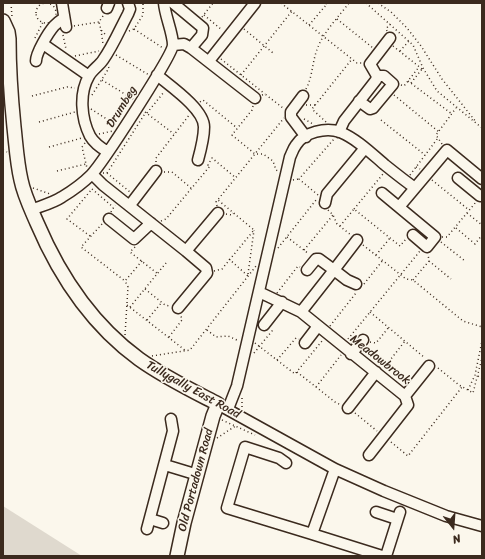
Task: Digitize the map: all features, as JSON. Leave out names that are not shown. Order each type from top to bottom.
[{"type":"main road","name":"Tullygally East Road","points":[[3,21],[8,32],[9,39],[6,64],[17,161],[21,182],[47,247],[64,279],[85,308],[119,342],[170,380],[223,407]]},
{"type":"main road","name":"Old Portadown Road","points":[[177,556],[206,443],[223,407]]},
{"type":"street","points":[[36,62],[38,53],[55,25],[65,23],[62,3]]},
{"type":"street","name":"Drumbeg","points":[[90,136],[82,106],[83,89],[89,76],[109,47],[128,14],[130,9],[128,3]]},
{"type":"street","points":[[164,3],[165,14],[170,30],[171,50],[184,44],[212,57],[255,98]]},
{"type":"street","points":[[173,3],[201,19],[203,28],[202,35],[191,48]]},
{"type":"street","points":[[212,57],[255,3]]},
{"type":"street","points":[[377,76],[370,64],[389,40]]},
{"type":"street","points":[[43,44],[89,76]]},
{"type":"street","name":"Drumbeg","points":[[31,210],[62,198],[92,174],[123,129],[136,103],[153,75],[171,50]]},
{"type":"street","points":[[153,75],[194,107],[201,116],[204,125],[203,141],[198,160]]},
{"type":"street","points":[[359,101],[370,109],[373,108],[390,88],[384,76],[377,76]]},
{"type":"street","points":[[340,132],[344,121],[376,80],[377,76]]},
{"type":"street","points":[[303,96],[291,112],[291,117],[306,136]]},
{"type":"street","points":[[223,407],[237,386],[290,157],[296,144],[306,136],[315,132],[340,132],[365,148],[388,168],[415,188]]},
{"type":"street","points":[[90,136],[97,144],[108,152]]},
{"type":"street","points":[[322,198],[365,148]]},
{"type":"street","points":[[399,207],[447,150],[482,179],[477,193],[458,178]]},
{"type":"street","points":[[130,205],[156,171]]},
{"type":"street","points":[[92,174],[206,268],[207,273],[178,308]]},
{"type":"street","points":[[382,193],[435,237],[426,245],[413,235]]},
{"type":"street","points":[[186,251],[218,213]]},
{"type":"street","points":[[109,219],[134,239],[151,223]]},
{"type":"street","points":[[301,312],[357,240]]},
{"type":"street","points":[[307,270],[316,259],[319,258],[347,280],[356,284]]},
{"type":"street","name":"Meadowbrook","points":[[259,292],[301,312],[405,396],[408,405],[367,456]]},
{"type":"street","points":[[267,322],[278,300]]},
{"type":"street","points":[[305,343],[324,331]]},
{"type":"street","points":[[347,350],[363,340]]},
{"type":"street","points":[[405,396],[429,366]]},
{"type":"street","points":[[348,408],[377,373]]},
{"type":"street","name":"Tullygally East Road","points":[[223,407],[335,469],[384,492],[446,516],[482,526]]},
{"type":"street","points":[[147,529],[165,465],[177,432],[170,419]]},
{"type":"street","points":[[286,463],[279,458],[245,447],[227,508],[382,556]]},
{"type":"street","points":[[165,465],[198,475]]},
{"type":"street","points":[[312,534],[335,469]]},
{"type":"street","points":[[376,512],[399,515],[386,556]]},
{"type":"street","points":[[150,519],[164,523]]},
{"type":"path","points":[[99,22],[65,23],[63,34],[66,59],[109,47],[134,29],[143,15],[143,3]]},
{"type":"path","points":[[213,3],[201,19],[229,36]]},
{"type":"path","points":[[281,3],[357,63],[370,64]]},
{"type":"path","points":[[309,26],[327,4],[325,3]]},
{"type":"path","points":[[303,96],[311,80],[318,46],[349,3]]},
{"type":"path","points":[[366,3],[409,40],[417,52],[422,69],[437,91],[456,108],[479,125]]},
{"type":"path","points":[[378,3],[407,28],[421,46],[442,79],[482,128]]},
{"type":"path","points":[[45,4],[51,4],[55,9],[55,18],[48,23],[39,19],[37,13],[39,7],[45,4]]},
{"type":"path","points":[[102,34],[99,22],[108,6]]},
{"type":"path","points":[[241,75],[292,11]]},
{"type":"path","points":[[337,19],[379,53]]},
{"type":"path","points":[[238,24],[273,53]]},
{"type":"path","points":[[134,29],[166,50],[166,52],[171,50]]},
{"type":"path","points":[[39,122],[82,106],[92,95],[109,68],[109,47],[101,30]]},
{"type":"path","points":[[389,40],[400,52],[422,69]]},
{"type":"path","points":[[400,52],[409,40]]},
{"type":"path","points":[[109,47],[153,75]]},
{"type":"path","points":[[212,57],[241,75],[265,94]]},
{"type":"path","points":[[352,59],[312,109],[329,125],[340,132],[299,179],[322,198],[337,224],[406,279],[413,280],[463,321],[482,327]]},
{"type":"path","points":[[390,88],[404,86],[419,67]]},
{"type":"path","points":[[411,83],[422,69]]},
{"type":"path","points":[[102,80],[136,103],[174,135]]},
{"type":"path","points":[[408,80],[452,114]]},
{"type":"path","points":[[147,113],[169,86]]},
{"type":"path","points":[[32,96],[67,87],[83,89]]},
{"type":"path","points":[[390,88],[439,132]]},
{"type":"path","points":[[255,98],[252,110],[232,135],[255,154],[263,154],[273,161],[276,170],[286,178]]},
{"type":"path","points":[[191,188],[172,172],[156,171],[156,158],[189,116],[194,107],[203,100],[237,128]]},
{"type":"path","points":[[82,106],[123,129]]},
{"type":"path","points":[[447,150],[436,136],[456,108]]},
{"type":"path","points":[[218,213],[216,202],[286,114],[291,112]]},
{"type":"path","points":[[381,120],[425,155]]},
{"type":"path","points":[[49,147],[90,136]]},
{"type":"path","points":[[405,181],[438,138]]},
{"type":"path","points":[[151,223],[166,219],[210,166],[208,165],[212,158],[236,178]]},
{"type":"path","points":[[57,171],[86,164]]},
{"type":"path","points":[[340,226],[388,168]]},
{"type":"path","points":[[107,173],[136,197]]},
{"type":"path","points":[[426,175],[469,210]]},
{"type":"path","points":[[21,182],[29,187],[62,198]]},
{"type":"path","points":[[83,182],[113,207]]},
{"type":"path","points":[[92,189],[67,219],[90,236],[81,247],[125,281],[128,287],[125,337],[119,342]]},
{"type":"path","points":[[435,237],[447,237],[467,213],[477,193]]},
{"type":"path","points":[[144,362],[153,355],[190,350],[263,257],[272,256],[322,198]]},
{"type":"path","points":[[218,200],[254,230]]},
{"type":"path","points":[[354,209],[400,246],[404,241],[413,235]]},
{"type":"path","points":[[467,213],[482,225]]},
{"type":"path","points":[[304,250],[333,215]]},
{"type":"path","points":[[455,227],[475,244],[482,235]]},
{"type":"path","points":[[248,276],[254,230]]},
{"type":"path","points":[[207,273],[222,269],[254,230]]},
{"type":"path","points":[[287,237],[316,259]]},
{"type":"path","points":[[435,237],[465,261]]},
{"type":"path","points":[[376,255],[390,238]]},
{"type":"path","points":[[134,239],[136,244],[130,252],[158,274]]},
{"type":"path","points":[[426,245],[429,261],[450,279]]},
{"type":"path","points":[[315,387],[347,350],[358,328],[400,274],[426,245]]},
{"type":"path","points":[[229,259],[248,276]]},
{"type":"path","points":[[297,372],[313,352],[324,331],[383,260]]},
{"type":"path","points":[[125,281],[142,261]]},
{"type":"path","points":[[413,280],[429,261]]},
{"type":"path","points":[[130,307],[166,263]]},
{"type":"path","points":[[278,300],[279,290],[298,266],[307,270]]},
{"type":"path","points":[[145,289],[165,305],[178,308],[182,320],[169,337]]},
{"type":"path","points":[[147,320],[162,302]]},
{"type":"path","points":[[127,304],[186,350]]},
{"type":"path","points":[[254,353],[272,331],[267,322]]},
{"type":"path","points":[[358,328],[363,340],[376,343],[388,327]]},
{"type":"path","points":[[206,330],[216,337],[228,336],[247,344]]},
{"type":"path","points":[[277,360],[296,338],[305,343],[313,352]]},
{"type":"path","points":[[377,373],[405,341]]},
{"type":"path","points":[[468,390],[475,375],[482,341]]},
{"type":"path","points":[[259,346],[295,374],[297,372],[335,402],[348,408],[408,456],[462,387]]},
{"type":"path","points":[[478,376],[482,379]]},
{"type":"path","points":[[206,443],[213,441],[235,426],[243,418],[241,401],[243,394]]},
{"type":"shaded area","points":[[3,506],[82,556],[3,556]]}]
